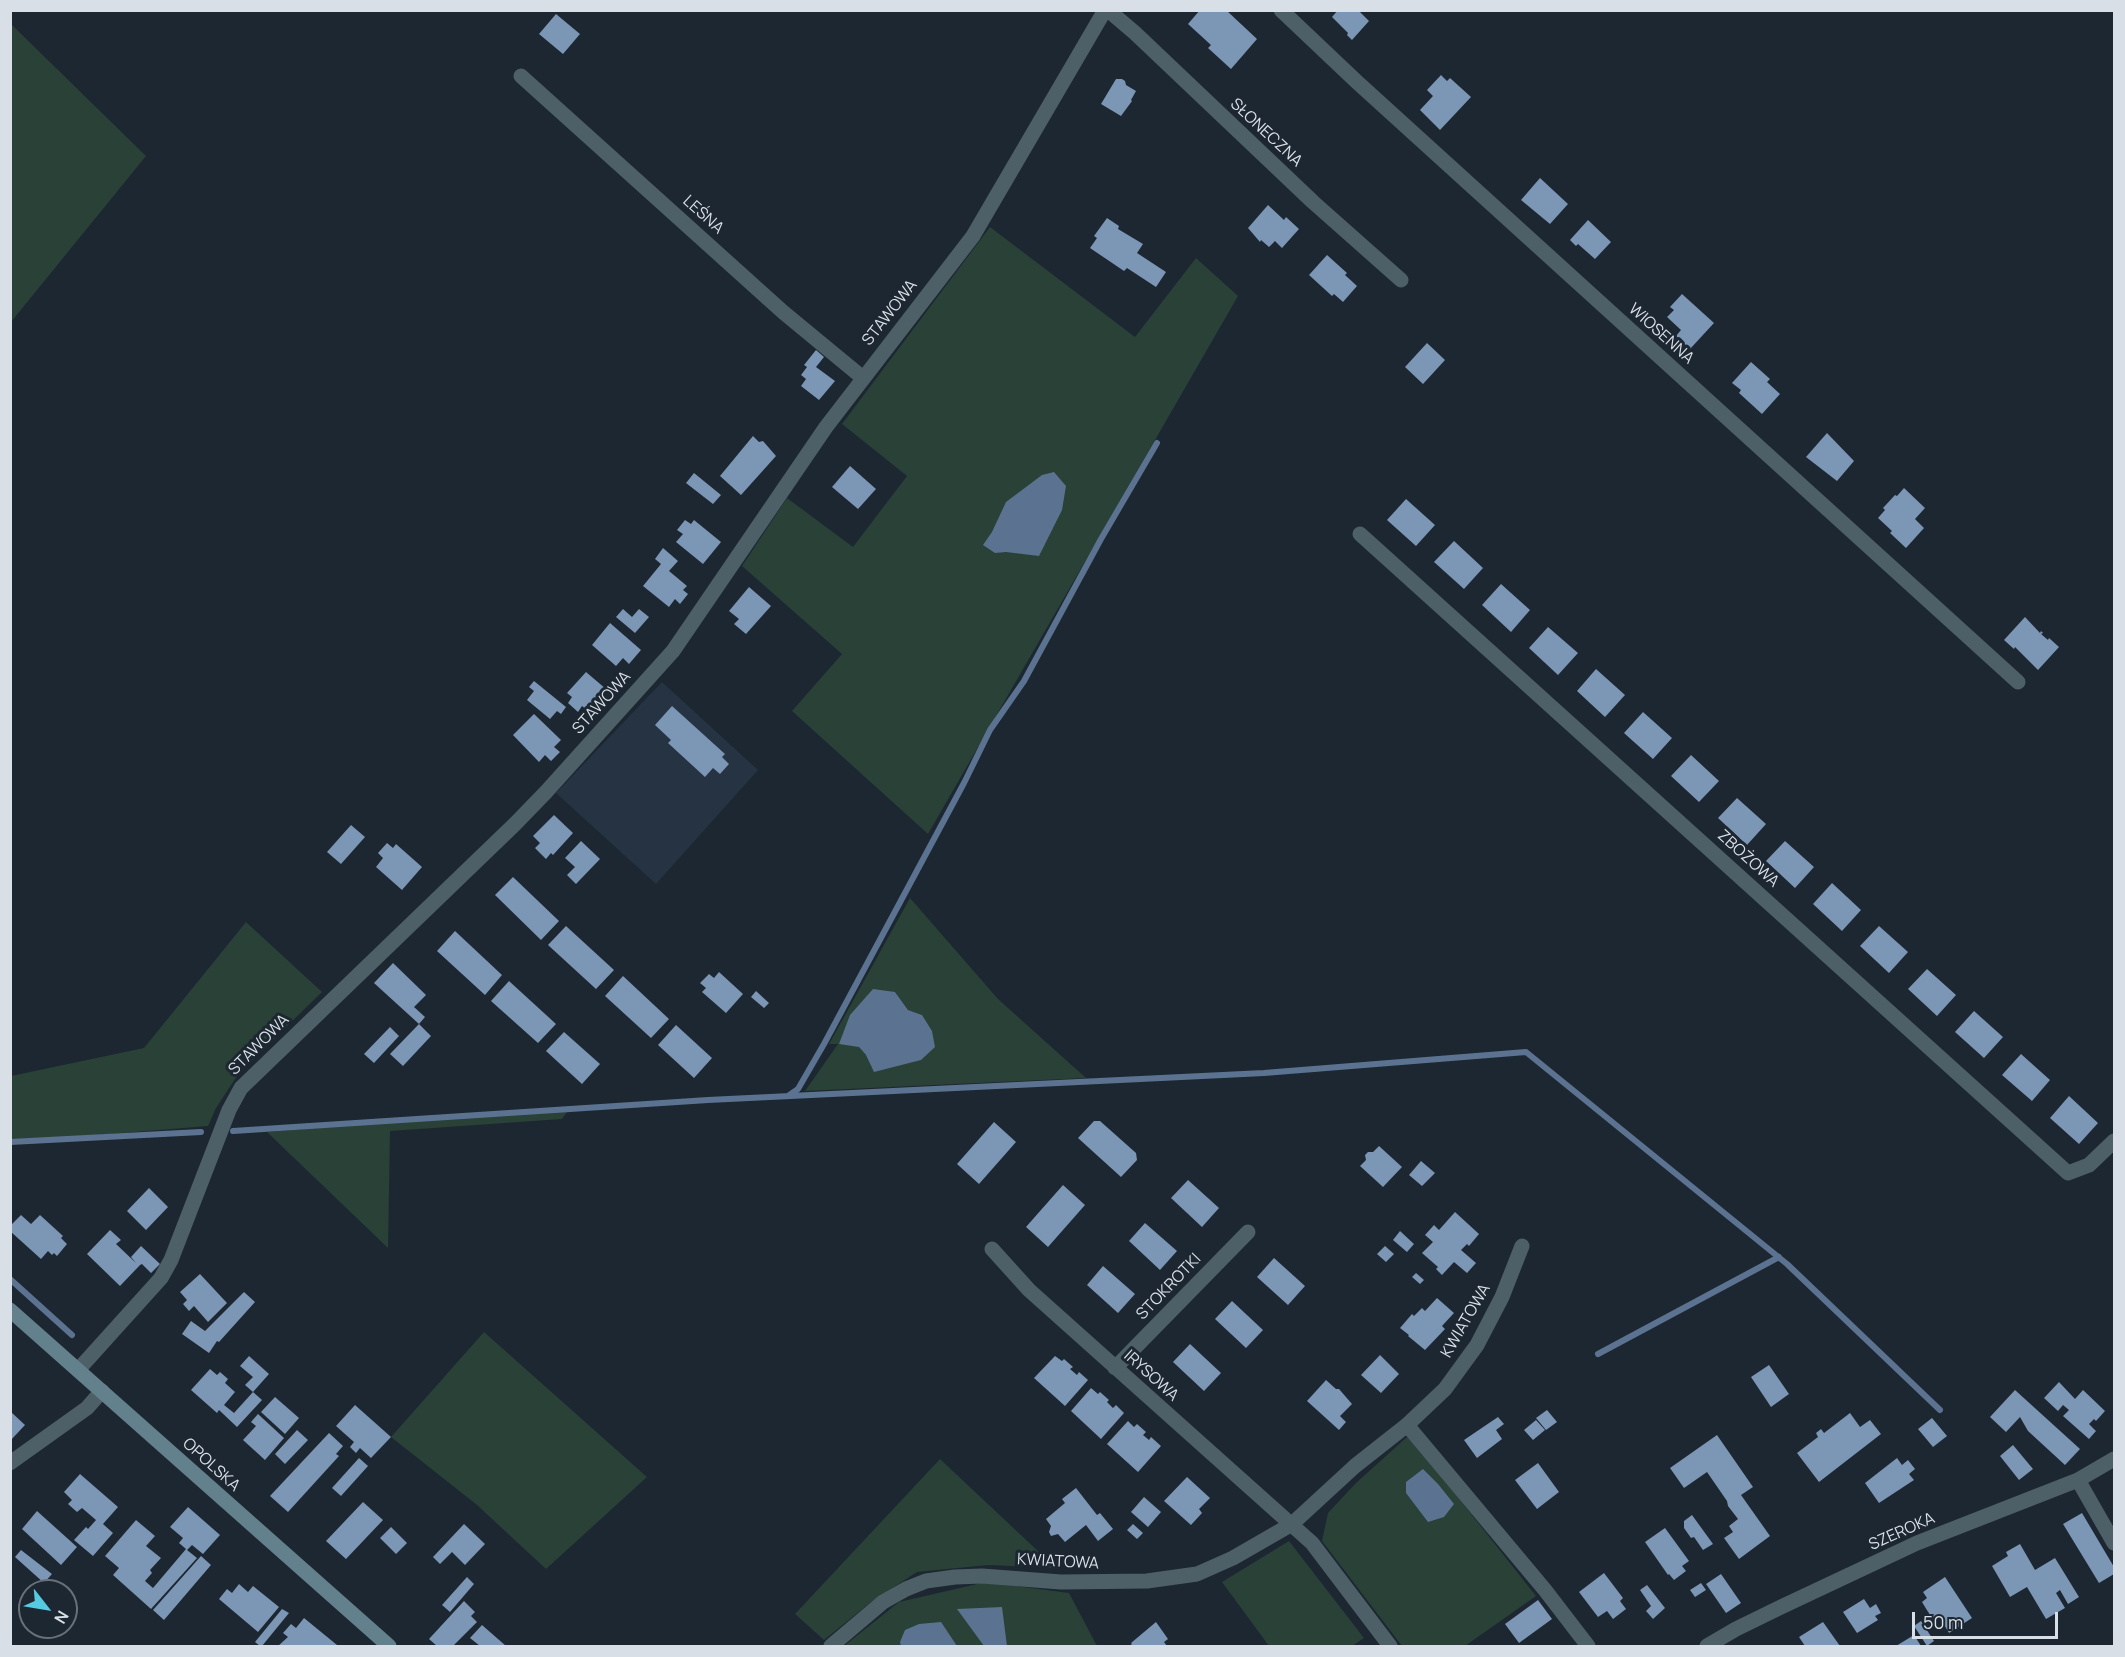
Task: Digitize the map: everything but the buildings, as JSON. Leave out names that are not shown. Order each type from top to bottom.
[{"type":"main road","name":"OPOLSKA","points":[[10,1310],[389,1647]]},
{"type":"street","name":"SŁONECZNA","points":[[1107,10],[1135,33],[1313,202],[1401,280]]},
{"type":"street","name":"STAWOWA","points":[[78,1370],[160,1278],[171,1260],[229,1110],[241,1088],[515,824],[673,651],[826,427],[973,236],[1107,10]]},
{"type":"street","name":"WIOSENNA","points":[[1281,10],[1356,82],[2018,682]]},
{"type":"street","name":"LEŚNA","points":[[521,76],[783,312],[863,378]]},
{"type":"street","name":"ZBOŻOWA","points":[[1360,534],[2068,1173],[2089,1165],[2115,1141]]},
{"type":"street","name":"STOKROTKI","points":[[1115,1368],[1248,1232]]},
{"type":"street","name":"KWIATOWA","points":[[831,1647],[883,1602],[926,1581],[955,1576],[982,1576],[1097,1583],[1147,1581],[1197,1574],[1233,1558],[1292,1524],[1355,1466],[1407,1425],[1445,1389],[1477,1345],[1502,1297],[1522,1246]]},
{"type":"street","name":"IRYSOWA","points":[[992,1249],[1029,1290],[1268,1506],[1292,1524]]},
{"type":"street","points":[[10,1463],[87,1408],[102,1391]]},
{"type":"street","points":[[1407,1425],[1545,1590],[1588,1647]]},
{"type":"street","name":"SZEROKA","points":[[1707,1647],[1772,1611],[1917,1543],[2078,1480],[2115,1459]]},
{"type":"street","points":[[2078,1480],[2115,1543]]},
{"type":"street","points":[[1292,1524],[1312,1543],[1389,1647]]},
{"type":"shaded area","points":[[1054,472],[1066,486],[1062,510],[1039,556],[995,553],[983,545],[992,532],[1006,502],[1042,475]]},
{"type":"shaded area","points":[[662,682],[758,770],[656,884],[556,793]]},
{"type":"shaded area","points":[[873,989],[895,992],[908,1010],[922,1015],[932,1031],[935,1047],[921,1060],[874,1072],[866,1055],[859,1047],[839,1044],[850,1015]]},
{"type":"shaded area","points":[[1423,1469],[1454,1504],[1444,1517],[1428,1522],[1406,1493],[1406,1482]]},
{"type":"shaded area","points":[[1002,1607],[1007,1646],[984,1646],[957,1609]]},
{"type":"shaded area","points":[[941,1622],[957,1646],[901,1646],[900,1642],[905,1630],[919,1624]]},
{"type":"green space","points":[[11,24],[146,156],[11,322]]},
{"type":"green space","points":[[990,227],[1135,337],[1196,258],[1238,296],[928,834],[792,711],[842,654],[742,566],[787,498],[853,547],[907,476],[842,424]]},
{"type":"green space","points":[[910,898],[998,999],[1086,1078],[805,1091],[838,1044],[829,1044]],"holes":[[[895,992],[908,1010],[922,1015],[866,1055],[859,1047]]]},
{"type":"green space","points":[[246,922],[322,992],[239,1073],[216,1108],[208,1126],[11,1142],[11,1076],[144,1048]]},
{"type":"green space","points":[[569,1109],[562,1119],[390,1131],[388,1248],[267,1132]]},
{"type":"green space","points":[[484,1332],[647,1477],[546,1569],[477,1505],[391,1437]]},
{"type":"green space","points":[[1407,1437],[1415,1443],[1536,1596],[1465,1646],[1402,1646],[1322,1541],[1328,1513],[1356,1483]]},
{"type":"green space","points":[[940,1459],[1056,1568],[988,1565],[917,1572],[871,1602],[824,1640],[795,1614]]},
{"type":"green space","points":[[1289,1541],[1364,1638],[1352,1646],[1269,1646],[1222,1582]]},
{"type":"green space","points":[[986,1582],[1069,1593],[1097,1646],[844,1646],[899,1602]]},
{"type":"waterway","points":[[788,1096],[798,1089],[824,1044],[990,730],[1024,681],[1101,539],[1157,443]]},
{"type":"waterway","points":[[233,1131],[708,1100],[1264,1073],[1526,1052],[1787,1264],[1940,1410]]},
{"type":"waterway","points":[[10,1142],[201,1132]]},
{"type":"waterway","points":[[1598,1354],[1779,1257]]},
{"type":"waterway","points":[[10,1279],[72,1335]]}]
